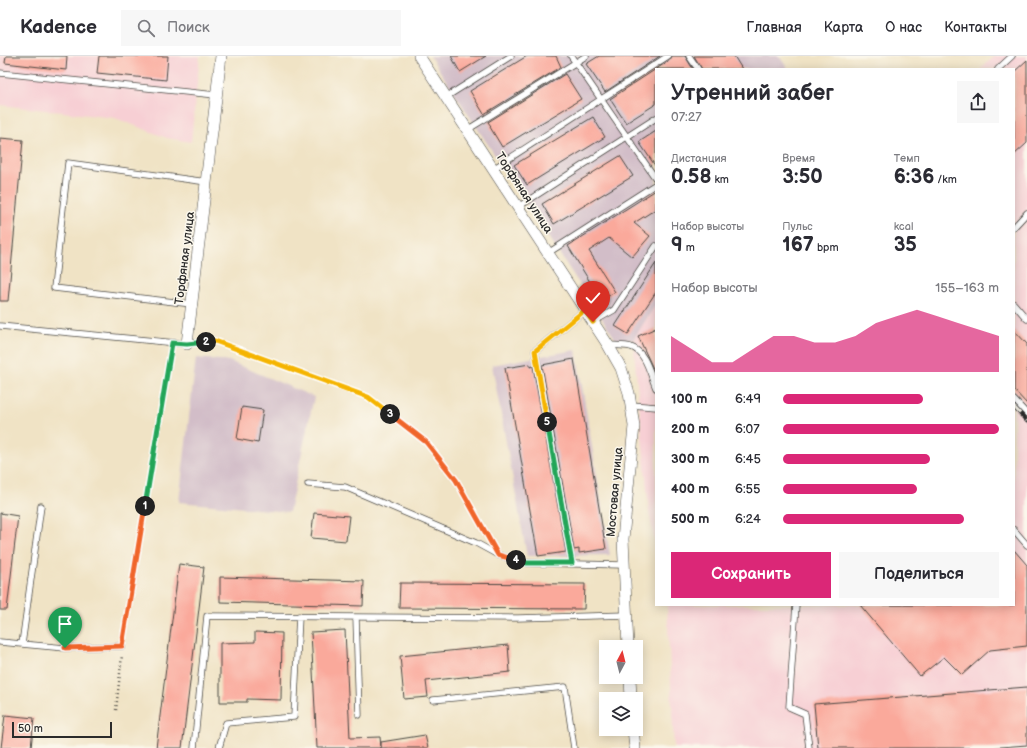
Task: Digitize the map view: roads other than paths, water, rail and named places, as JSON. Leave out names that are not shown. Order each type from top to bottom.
[{"type":"street","name":"Торфяная улица","points":[[187,344],[221,56]]},
{"type":"street","name":"Торфяная улица","points":[[423,57],[446,97],[492,169],[608,345]]},
{"type":"street","name":"Мостовая улица","points":[[608,345],[621,368],[632,405],[634,426],[624,518],[624,565],[628,640]]},
{"type":"street","points":[[634,736],[635,748]]},
{"type":"lane","points":[[446,97],[511,56]]},
{"type":"lane","points":[[571,56],[655,178]]},
{"type":"lane","points":[[467,130],[586,56]]},
{"type":"lane","points":[[492,169],[668,56]]},
{"type":"lane","points":[[689,56],[697,68]]},
{"type":"lane","points":[[999,68],[1012,56]]},
{"type":"lane","points":[[0,73],[216,95]]},
{"type":"lane","points":[[518,207],[655,119]]},
{"type":"lane","points":[[192,304],[54,288],[68,164],[207,182]]},
{"type":"lane","points":[[548,254],[655,185]]},
{"type":"lane","points":[[1015,226],[1027,213]]},
{"type":"lane","points":[[593,322],[614,310],[655,248]]},
{"type":"lane","points":[[1015,305],[1027,319]]},
{"type":"lane","points":[[572,563],[535,351],[585,310]]},
{"type":"lane","points":[[0,326],[187,344]]},
{"type":"lane","points":[[608,345],[625,346],[638,350],[642,355],[655,386]]},
{"type":"lane","points":[[1015,401],[1027,414]]},
{"type":"lane","points":[[632,405],[655,407]]},
{"type":"lane","points":[[308,484],[345,487],[476,543],[498,555],[527,563],[624,565]]},
{"type":"lane","points":[[22,644],[40,506]]},
{"type":"lane","points":[[1015,531],[1027,545]]},
{"type":"lane","points":[[796,606],[789,707],[805,714],[809,748]]},
{"type":"lane","points":[[194,748],[207,616],[518,618],[627,616]]},
{"type":"lane","points":[[219,748],[226,723],[294,717],[299,616]]},
{"type":"lane","points":[[356,617],[359,715]]},
{"type":"lane","points":[[0,642],[65,648],[122,646]]},
{"type":"lane","points":[[433,700],[565,687],[574,748]]},
{"type":"railway","points":[[1015,408],[1027,421]]}]
